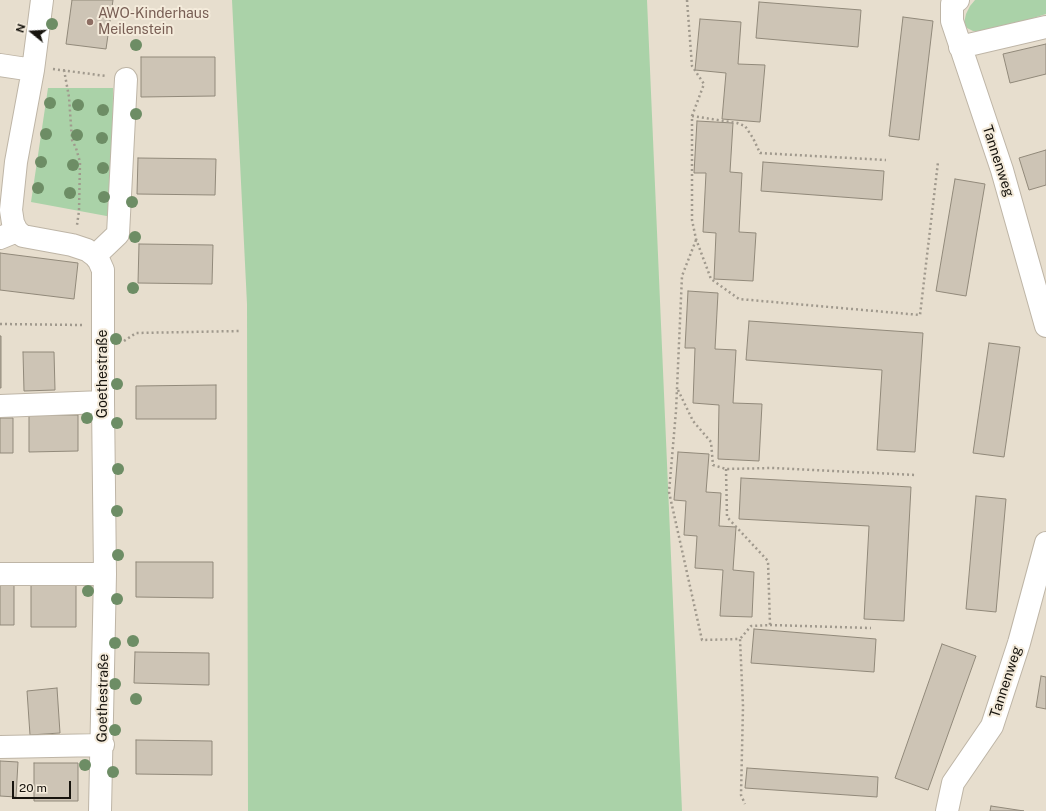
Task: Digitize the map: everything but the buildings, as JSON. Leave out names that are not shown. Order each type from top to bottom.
[{"type":"street","points":[[42,0],[33,70],[16,162],[12,205],[13,223],[8,234],[73,246],[87,250],[95,256],[118,234],[126,80]]},
{"type":"street","name":"Tannenweg","points":[[958,0],[952,4],[952,21],[1002,170],[1046,326]]},
{"type":"street","points":[[960,47],[1046,27]]},
{"type":"street","points":[[0,65],[33,70]]},
{"type":"street","name":"Goethestraße","points":[[95,256],[103,270],[104,355],[103,402],[105,574],[103,745],[100,811]]},
{"type":"street","points":[[0,406],[103,402]]},
{"type":"street","name":"Tannenweg","points":[[947,811],[953,782],[992,726],[1019,643],[1046,543]]},
{"type":"street","points":[[0,574],[105,574]]},
{"type":"street","points":[[0,747],[103,745]]},
{"type":"path","points":[[687,0],[692,66],[704,84],[692,116],[692,220],[696,239],[711,278],[739,299],[920,315],[938,162]]},
{"type":"path","points":[[73,246],[79,211],[80,162],[72,140],[69,97],[64,70],[126,80]]},
{"type":"path","points":[[692,116],[737,123],[745,126],[760,153],[886,160]]},
{"type":"path","points":[[696,239],[682,276],[678,389],[669,492],[702,640],[740,638],[751,626],[770,625],[871,628]]},
{"type":"path","points":[[0,324],[103,325]]},
{"type":"path","points":[[104,355],[136,333],[241,331]]},
{"type":"path","points":[[678,389],[693,421],[711,442],[713,464],[726,469],[772,468],[916,475]]},
{"type":"path","points":[[726,469],[727,517],[768,561],[770,625]]},
{"type":"path","points":[[740,638],[743,706],[741,794],[746,804]]},
{"type":"green space","points":[[232,0],[647,0],[682,811],[248,811],[247,304]]},
{"type":"green space","points":[[975,0],[1046,0],[1046,14],[992,31],[973,31],[967,28],[964,23],[966,14]]},
{"type":"green space","points":[[48,88],[113,88],[112,217],[31,202]]},
{"type":"place","name":"AWO-Kinderhaus Meilenstein","points":[[90,22]]}]
